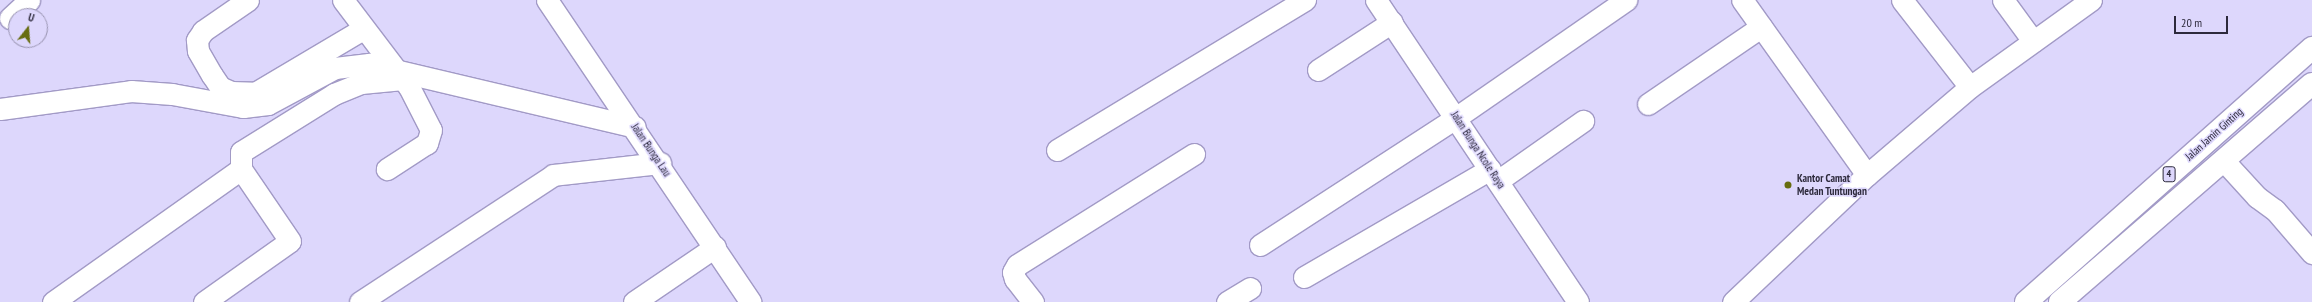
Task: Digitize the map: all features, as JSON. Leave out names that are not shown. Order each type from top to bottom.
[{"type":"highway","name":"Jalan Jamin Ginting","points":[[2026,302],[2312,48]]},
{"type":"highway","name":"4","points":[[2060,302],[2312,84]]},
{"type":"street","points":[[21,8],[29,0]]},
{"type":"street","points":[[248,0],[203,30],[197,40],[198,51],[220,88],[231,92],[256,93],[363,29]]},
{"type":"street","points":[[343,0],[363,29],[398,74],[431,130],[430,138],[386,169]]},
{"type":"street","name":"Jalan Bunga Lau","points":[[547,0],[660,163],[751,302]]},
{"type":"street","points":[[1057,150],[1305,0]]},
{"type":"street","name":"Jalan Bunga Ncole Raya","points":[[1376,0],[1457,117],[1578,302]]},
{"type":"street","points":[[1260,245],[1457,117],[1626,0]]},
{"type":"street","points":[[1742,0],[1867,175]]},
{"type":"street","points":[[1902,0],[1970,87]]},
{"type":"street","points":[[2003,0],[2033,41]]},
{"type":"street","points":[[1733,302],[1867,175],[1970,87],[2090,0]]},
{"type":"street","points":[[1318,70],[1392,22]]},
{"type":"street","points":[[1648,104],[1761,27]]},
{"type":"street","points":[[1,110],[131,91],[172,94],[244,107],[268,104],[335,68],[368,64],[398,74],[635,127]]},
{"type":"street","points":[[204,302],[290,241],[241,169],[241,152],[250,144],[334,94],[361,83],[398,74]]},
{"type":"street","points":[[1304,276],[1494,174],[1583,121]]},
{"type":"street","points":[[1033,302],[1015,279],[1013,272],[1017,265],[1194,154]]},
{"type":"street","points":[[2224,161],[2257,197],[2275,210],[2312,253]]},
{"type":"street","points":[[360,302],[553,175],[660,163]]},
{"type":"street","points":[[53,302],[241,169]]},
{"type":"street","points":[[634,302],[715,247]]},
{"type":"street","points":[[1227,302],[1250,288]]},
{"type":"place","name":"Kantor Camat Medan Tuntungan","points":[[1788,185]]}]
